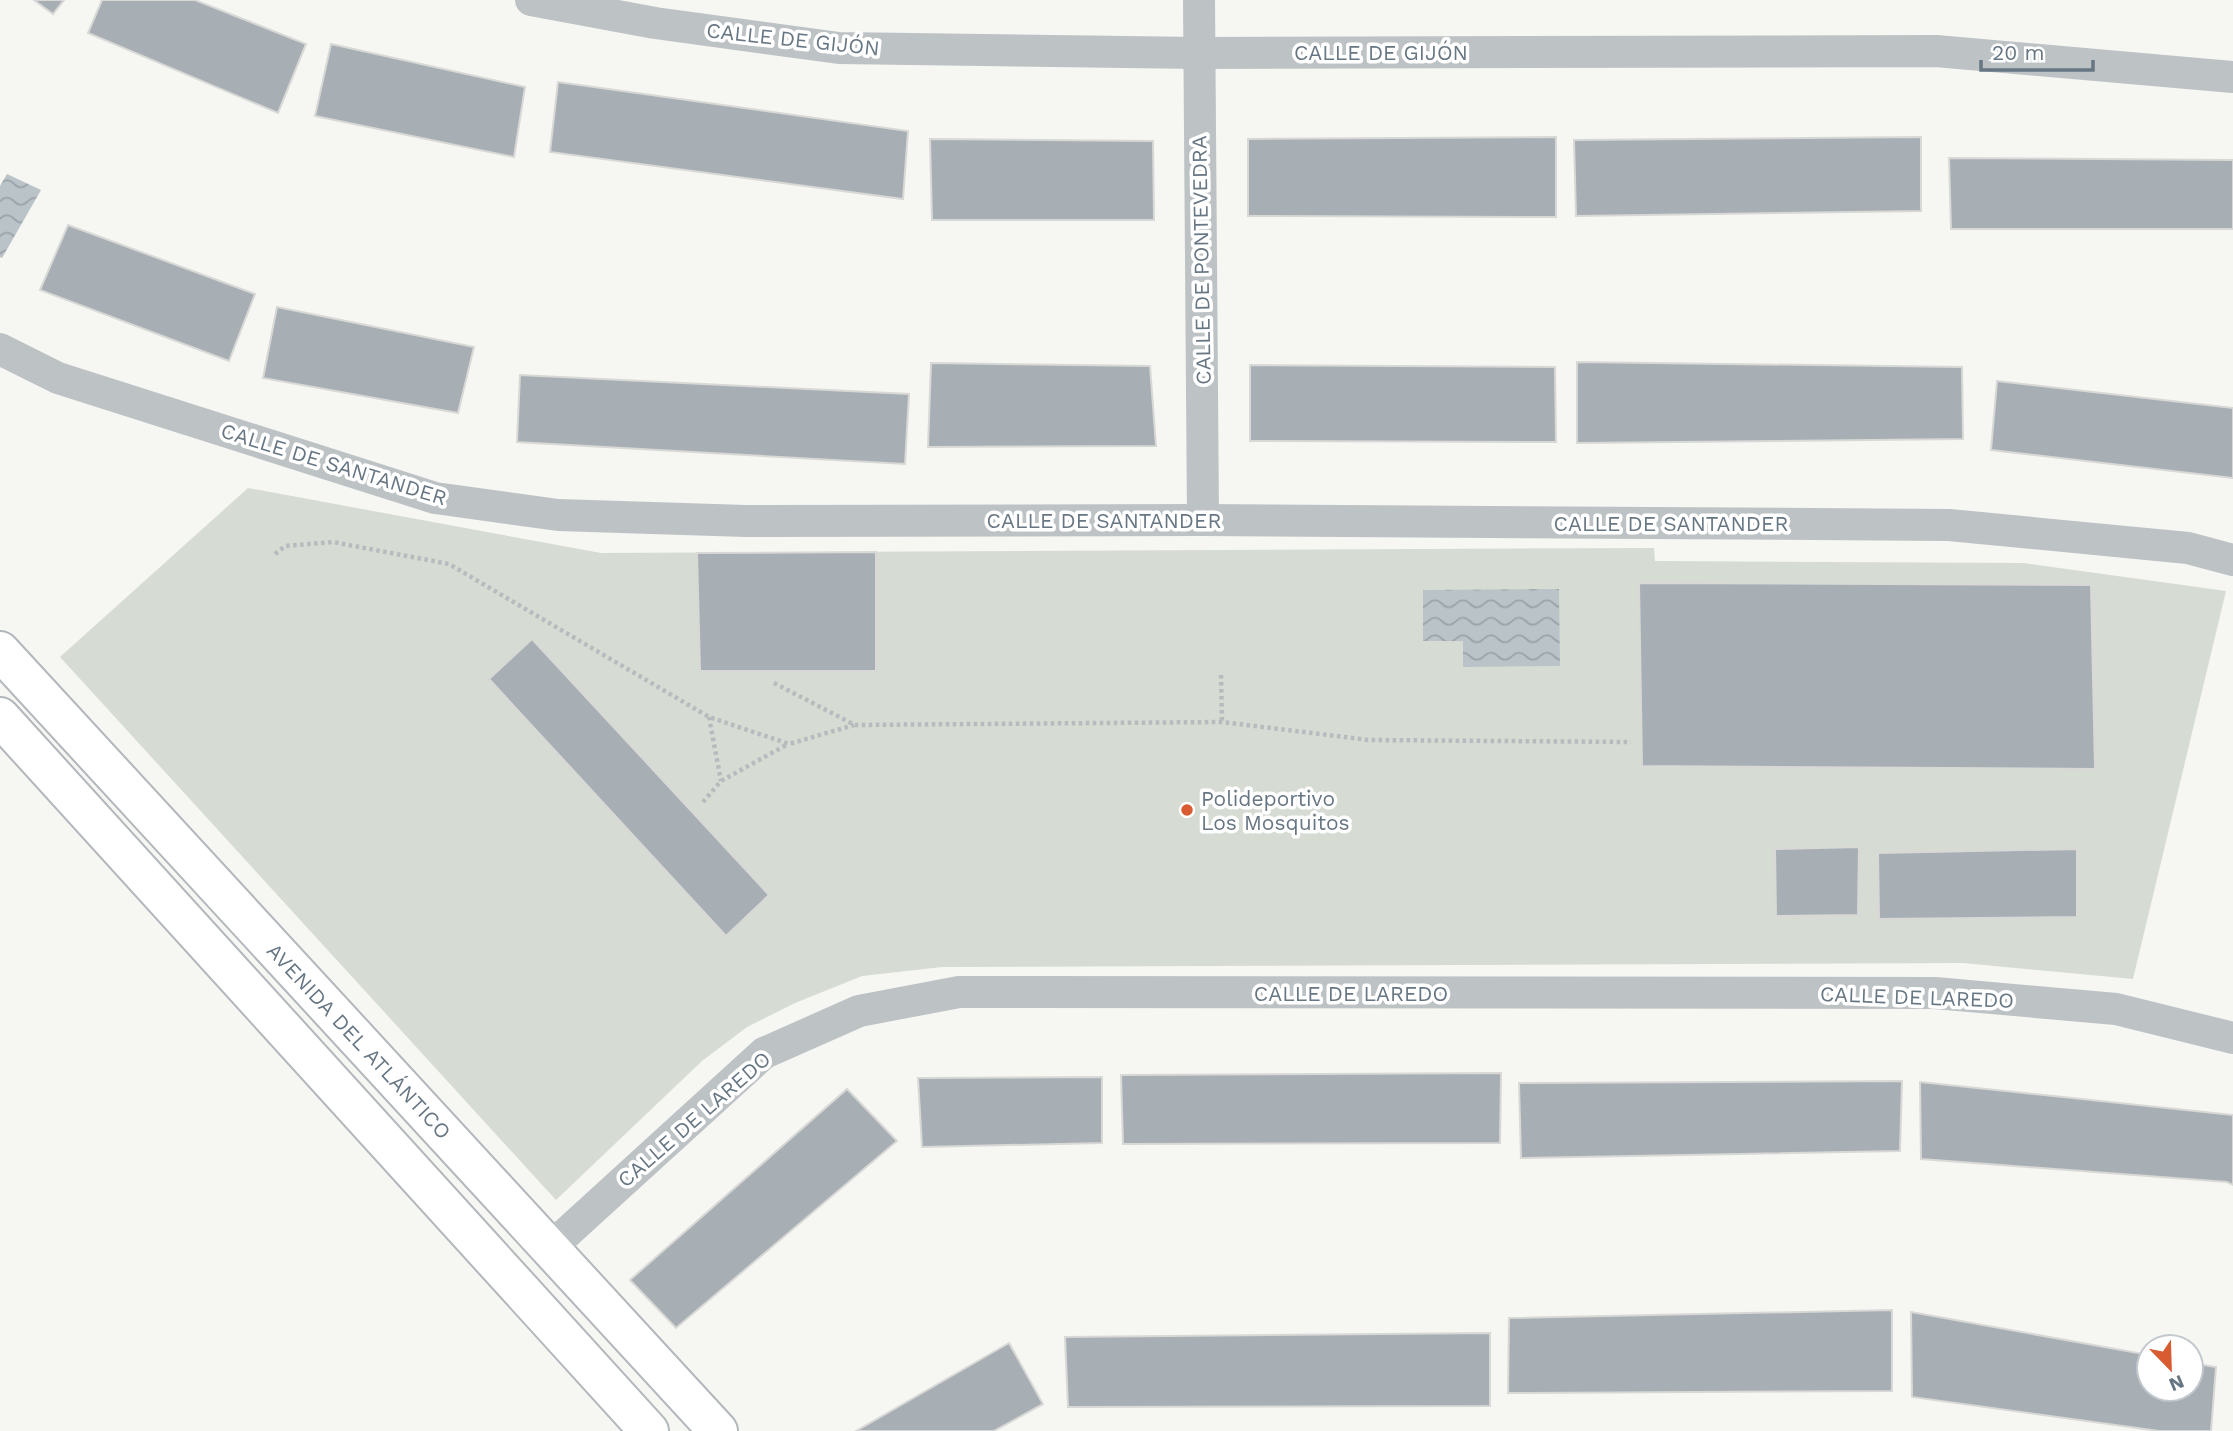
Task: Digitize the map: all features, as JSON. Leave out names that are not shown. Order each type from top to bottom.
[{"type":"street","name":"CALLE DE GIJÓN","points":[[531,0],[656,11],[839,48],[1199,53],[1936,51],[2233,77]]},
{"type":"street","name":"CALLE DE PONTEVEDRA","points":[[1199,0],[1203,520]]},
{"type":"street","name":"CALLE DE SANTANDER","points":[[0,349],[58,378],[435,498],[558,515],[719,520],[1203,520],[1949,526],[2188,548],[2233,560]]},
{"type":"street","name":"AVENIDA DEL ATLÁNTICO","points":[[0,651],[719,1431]]},
{"type":"street","points":[[0,717],[649,1431]]},
{"type":"street","name":"CALLE DE LAREDO","points":[[550,1248],[764,1053],[859,1011],[959,992],[1935,993],[2116,1009],[2233,1038]]},
{"type":"path","points":[[275,554],[285,546],[333,541],[449,564],[709,717],[789,744]]},
{"type":"path","points":[[1221,675],[1222,722]]},
{"type":"path","points":[[774,683],[855,724]]},
{"type":"path","points":[[709,717],[721,781]]},
{"type":"path","points":[[703,802],[721,781],[789,744],[855,724],[1222,722],[1368,740],[1631,742]]},
{"type":"shaded area","name":"Polideportivo Los Mosquitos","points":[[248,488],[601,553],[1654,548],[1655,561],[2023,563],[2226,591],[2133,979],[1963,963],[942,967],[862,976],[795,1003],[747,1027],[702,1061],[556,1200],[60,657]]},
{"type":"water","points":[[7,174],[41,190],[2,258],[0,186]]},
{"type":"water","points":[[1559,589],[1560,666],[1463,667],[1463,641],[1423,641],[1423,590]]},
{"type":"building","points":[[34,0],[64,0],[53,14]]},
{"type":"building","points":[[102,0],[195,0],[306,44],[278,113],[88,33]]},
{"type":"building","points":[[331,44],[525,87],[514,157],[315,116]]},
{"type":"building","points":[[558,82],[908,131],[903,199],[550,152]]},
{"type":"building","points":[[1556,137],[1556,217],[1248,216],[1248,139]]},
{"type":"building","points":[[1921,137],[1921,211],[1576,216],[1574,140]]},
{"type":"building","points":[[930,139],[1153,141],[1154,220],[932,220]]},
{"type":"building","points":[[1949,158],[2233,160],[2233,229],[1951,229]]},
{"type":"building","points":[[68,225],[255,294],[229,361],[40,290]]},
{"type":"building","points":[[277,307],[474,347],[458,413],[263,378]]},
{"type":"building","points":[[1577,362],[1962,367],[1963,439],[1577,443]]},
{"type":"building","points":[[931,363],[1150,366],[1156,446],[928,447]]},
{"type":"building","points":[[1250,365],[1555,367],[1556,442],[1250,441]]},
{"type":"building","points":[[520,375],[909,394],[905,464],[517,442]]},
{"type":"building","points":[[1997,381],[2233,408],[2233,478],[1991,450]]},
{"type":"building","points":[[876,552],[876,671],[700,671],[697,553]]},
{"type":"building","points":[[1639,583],[2091,585],[2095,769],[1642,766]]},
{"type":"building","points":[[532,639],[769,895],[726,936],[489,679]]},
{"type":"building","points":[[1859,847],[1858,915],[1776,916],[1775,849]]},
{"type":"building","points":[[2077,849],[2077,917],[1879,919],[1878,853]]},
{"type":"building","points":[[1501,1073],[1500,1143],[1123,1144],[1121,1075]]},
{"type":"building","points":[[1102,1077],[1102,1143],[922,1147],[918,1078]]},
{"type":"building","points":[[1902,1081],[1900,1151],[1521,1158],[1519,1083]]},
{"type":"building","points":[[1920,1082],[2233,1115],[2233,1185],[2227,1182],[1921,1159]]},
{"type":"building","points":[[847,1089],[897,1141],[676,1328],[630,1280]]},
{"type":"building","points":[[1892,1310],[1892,1391],[1508,1393],[1509,1318]]},
{"type":"building","points":[[1911,1312],[2135,1352],[2135,1403],[2205,1403],[2205,1365],[2216,1367],[2211,1431],[2159,1431],[1912,1397]]},
{"type":"building","points":[[1490,1333],[1490,1406],[1068,1407],[1065,1337]]},
{"type":"building","points":[[1009,1343],[1043,1404],[994,1431],[856,1431]]},
{"type":"place","name":"Polideportivo Los Mosquitos","points":[[1187,810]]}]
